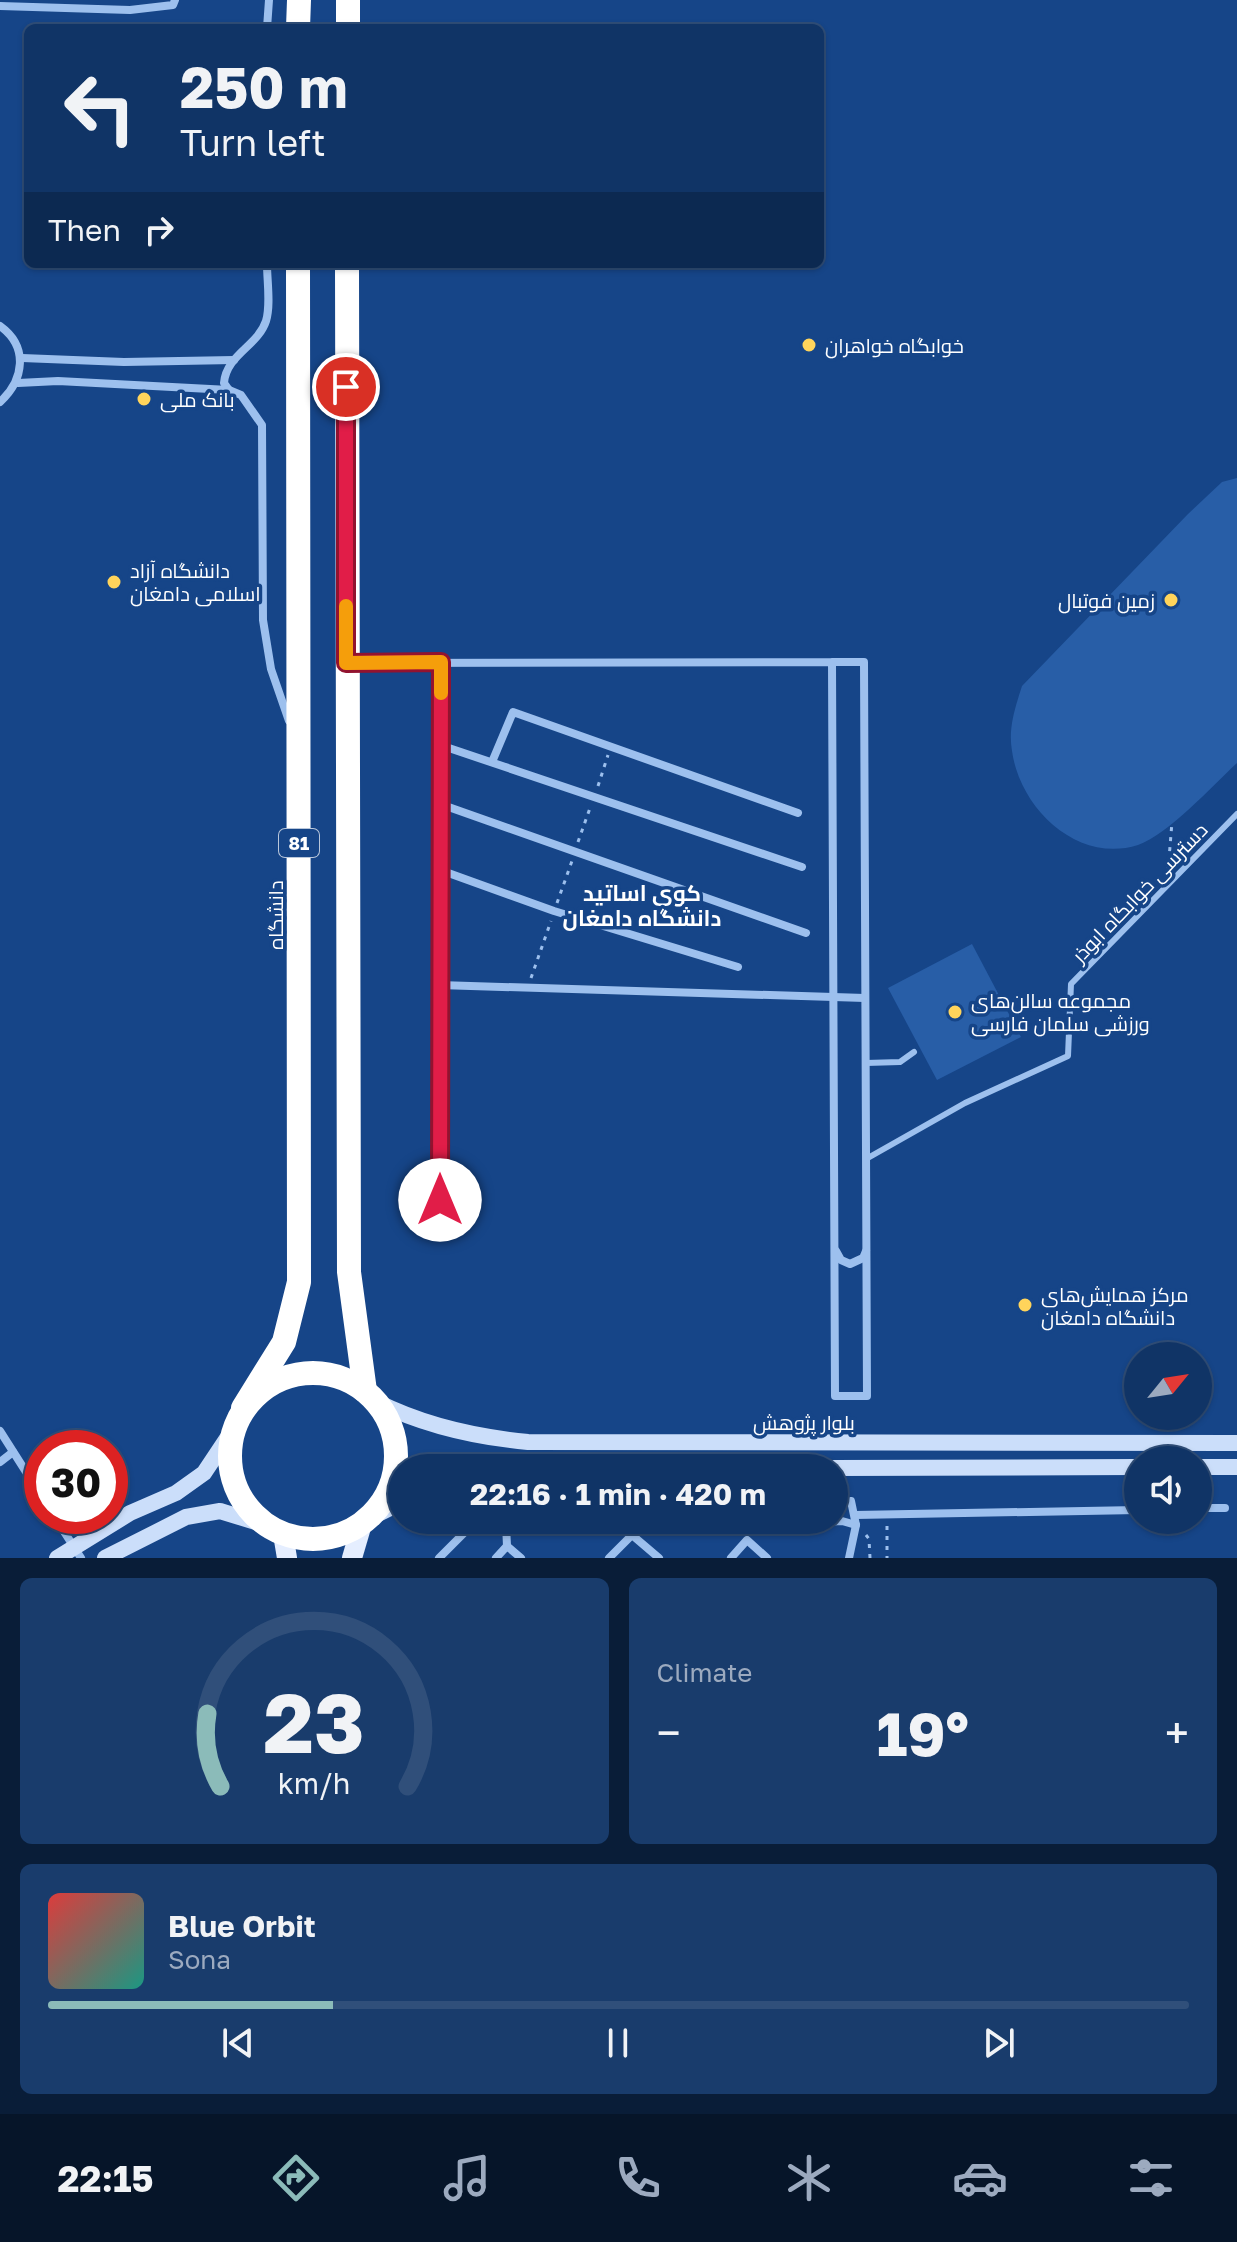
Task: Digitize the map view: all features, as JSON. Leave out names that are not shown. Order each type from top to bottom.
[{"type":"highway","points":[[298,24],[299,0]]},
{"type":"highway","points":[[348,0],[348,24]]},
{"type":"highway","name":"دانشگاه","points":[[239,1418],[284,1342],[299,1282],[298,268]]},
{"type":"highway","name":"81","points":[[347,268],[349,1272],[371,1397],[389,1421],[395,1442],[396,1464],[391,1485],[381,1505],[364,1522]]},
{"type":"highway","points":[[239,1418],[259,1391],[278,1379],[300,1373],[324,1373],[346,1379],[371,1397]]},
{"type":"highway","name":"81","points":[[239,1418],[229,1449],[234,1481],[249,1510],[279,1539]]},
{"type":"highway","points":[[279,1539],[324,1539],[364,1522]]},
{"type":"main road","name":"81","points":[[352,1558],[364,1522]]},
{"type":"street","points":[[0,6],[130,10],[173,5],[175,0]]},
{"type":"street","points":[[267,24],[269,0]]},
{"type":"street","points":[[229,390],[225,374],[266,322],[267,268]]},
{"type":"street","points":[[0,326],[12,334],[22,358],[18,383],[0,402]]},
{"type":"street","points":[[22,358],[124,362],[234,360]]},
{"type":"street","points":[[18,383],[58,381],[229,390],[241,395],[262,425],[263,620],[271,669],[298,747]]},
{"type":"street","points":[[346,663],[441,662],[832,662],[864,662],[867,1396],[835,1396],[832,662]]},
{"type":"street","points":[[440,1200],[441,662]]},
{"type":"street","points":[[492,762],[513,712],[798,813]]},
{"type":"street","points":[[440,745],[802,867]]},
{"type":"street","points":[[440,804],[806,933]]},
{"type":"street","points":[[440,870],[554,911],[738,967]]},
{"type":"street","points":[[439,985],[865,998]]},
{"type":"street","points":[[834,1239],[836,1252],[850,1264],[863,1258],[866,1249]]},
{"type":"street","name":"بلوار پژوهش","points":[[371,1397],[404,1416],[469,1435],[528,1442],[1237,1443]]},
{"type":"street","points":[[57,1558],[78,1552],[130,1513],[176,1493],[204,1473],[239,1418]]},
{"type":"street","points":[[0,1431],[24,1469]]},
{"type":"street","points":[[0,1462],[13,1452]]},
{"type":"street","points":[[848,1468],[1124,1467]]},
{"type":"street","points":[[1212,1467],[1237,1467]]},
{"type":"street","points":[[849,1558],[855,1520],[851,1501]]},
{"type":"street","points":[[1212,1508],[1225,1508]]},
{"type":"street","points":[[364,1522],[388,1509]]},
{"type":"street","points":[[848,1521],[887,1515],[1124,1510]]},
{"type":"street","points":[[105,1558],[186,1517],[220,1511],[279,1539]]},
{"type":"street","points":[[66,1534],[78,1552]]},
{"type":"street","points":[[439,1558],[463,1534]]},
{"type":"street","points":[[496,1558],[507,1546],[506,1534]]},
{"type":"street","points":[[747,1534],[747,1540],[767,1558]]},
{"type":"street","points":[[609,1558],[632,1535],[659,1558]]},
{"type":"street","points":[[731,1558],[747,1540]]},
{"type":"street","points":[[507,1546],[521,1558]]},
{"type":"lane","name":"دسترسی خوابگاه ابوذر","points":[[866,1159],[965,1103],[1068,1056],[1071,984],[1167,882],[1237,814]]},
{"type":"lane","points":[[866,1063],[900,1062],[914,1052]]},
{"type":"path","points":[[527,988],[611,748]]},
{"type":"path","points":[[1167,882],[1172,822]]},
{"type":"path","points":[[887,1515],[887,1558]]},
{"type":"path","points":[[855,1520],[869,1539],[870,1558]]},
{"type":"shaded area","name":"زمین فوتبال","points":[[1237,478],[1237,763],[1163,831],[1138,845],[1116,849],[1074,839],[1040,811],[1017,772],[1011,734],[1022,686],[1188,514],[1222,482]]},
{"type":"shaded area","name":"مجموعه سالن‌های ورزشی سلمان فارسی","points":[[972,944],[1021,1037],[937,1080],[888,988]]},
{"type":"slow traffic","points":[[346,606],[346,663],[441,662],[441,693]]},
{"type":"place","name":"خوابگاه خواهران","points":[[809,345]]},
{"type":"place","name":"بانک ملی","points":[[144,399]]},
{"type":"place","name":"دانشگاه آزاد اسلامی دامغان","points":[[114,582]]},
{"type":"place","name":"زمین فوتبال","points":[[1171,600]]},
{"type":"place","name":"مجموعه سالن‌های ورزشی سلمان فارسی","points":[[955,1012]]},
{"type":"place","name":"مرکز همایش‌های دانشگاه دامغان","points":[[1025,1305]]},
{"type":"district","name":"کوی اساتید دانشگاه دامغان","points":[[642,904]]},
{"type":"route","points":[[346,387],[346,663],[441,662],[440,1200]]}]
